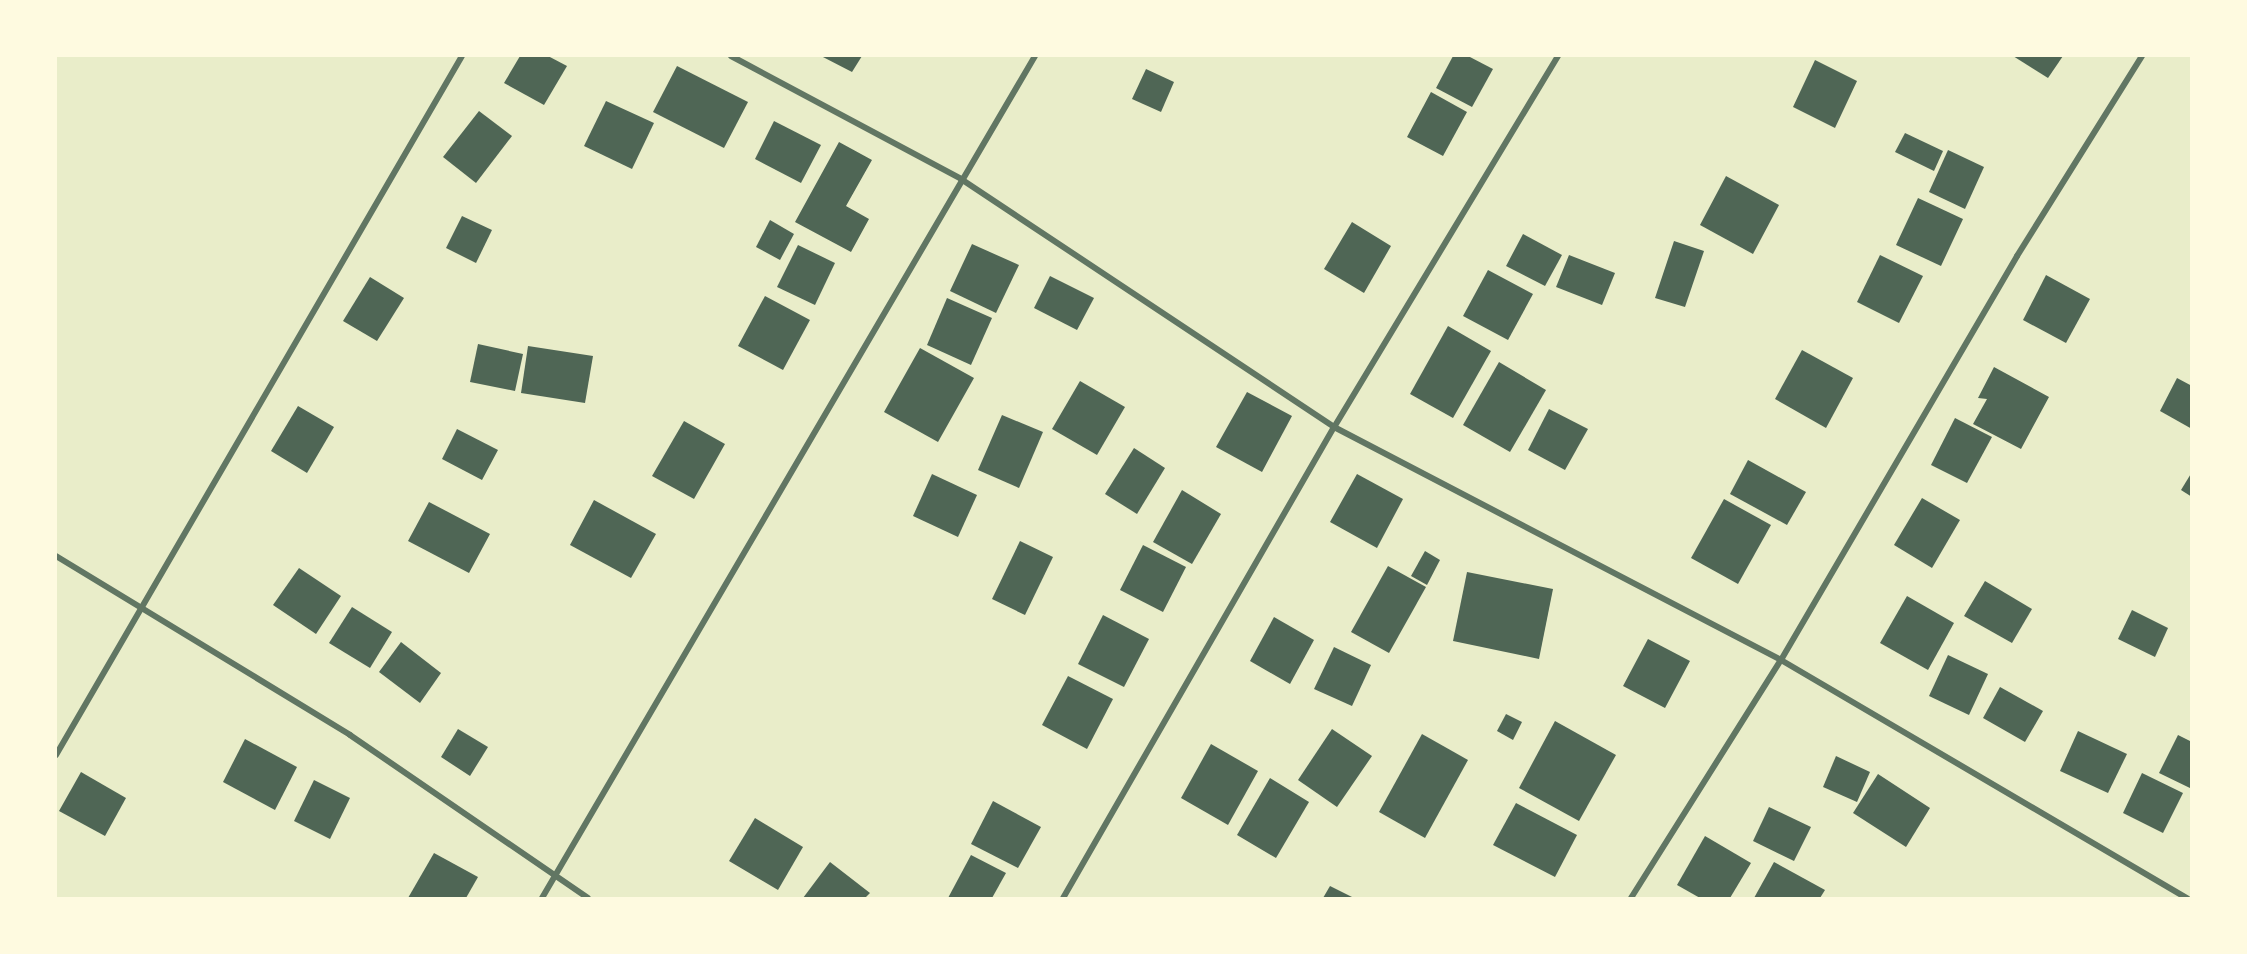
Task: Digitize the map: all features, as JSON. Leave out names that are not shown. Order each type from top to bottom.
[{"type":"street","points":[[56,754],[462,56]]},
{"type":"street","points":[[731,56],[961,179],[1334,427],[1781,660],[2187,898],[2192,892]]},
{"type":"street","points":[[542,898],[1035,56]]},
{"type":"street","points":[[1063,898],[1334,427],[1558,56]]},
{"type":"street","points":[[1631,898],[1781,660],[2017,256],[2142,56]]},
{"type":"street","points":[[56,556],[350,735],[588,898]]},
{"type":"building","points":[[520,56],[548,56],[567,66],[544,105],[504,83]]},
{"type":"building","points":[[821,56],[862,56],[852,72]]},
{"type":"building","points":[[1453,56],[1468,56],[1493,69],[1472,107],[1436,88]]},
{"type":"building","points":[[2013,56],[2063,56],[2048,78]]},
{"type":"building","points":[[1815,60],[1857,81],[1835,128],[1793,107]]},
{"type":"building","points":[[677,66],[748,102],[724,148],[653,112]]},
{"type":"building","points":[[1146,69],[1174,82],[1161,112],[1132,99]]},
{"type":"building","points":[[1431,92],[1467,112],[1443,156],[1407,137]]},
{"type":"building","points":[[606,101],[654,123],[632,169],[584,146]]},
{"type":"building","points":[[479,111],[512,136],[476,183],[443,157]]},
{"type":"building","points":[[774,121],[821,145],[801,183],[755,159]]},
{"type":"building","points":[[1905,133],[1943,151],[1934,171],[1895,152]]},
{"type":"building","points":[[839,142],[872,160],[846,206],[869,219],[851,252],[795,222]]},
{"type":"building","points":[[1948,150],[1984,167],[1965,209],[1929,192]]},
{"type":"building","points":[[1726,176],[1779,205],[1753,254],[1700,225]]},
{"type":"building","points":[[1918,198],[1963,219],[1941,266],[1896,245]]},
{"type":"building","points":[[462,216],[492,230],[476,263],[446,248]]},
{"type":"building","points":[[770,220],[794,234],[780,260],[756,247]]},
{"type":"building","points":[[1352,222],[1391,246],[1364,293],[1324,269]]},
{"type":"building","points":[[1523,234],[1562,255],[1545,286],[1506,266]]},
{"type":"building","points":[[1674,241],[1704,251],[1685,307],[1655,298]]},
{"type":"building","points":[[972,244],[1019,265],[996,313],[950,291]]},
{"type":"building","points":[[798,245],[835,263],[815,305],[777,287]]},
{"type":"building","points":[[1569,255],[1615,273],[1602,305],[1556,287]]},
{"type":"building","points":[[1880,255],[1923,276],[1899,323],[1857,302]]},
{"type":"building","points":[[1488,270],[1533,294],[1508,340],[1463,316]]},
{"type":"building","points":[[2046,275],[2090,299],[2066,343],[2023,320]]},
{"type":"building","points":[[1050,276],[1094,298],[1077,330],[1034,308]]},
{"type":"building","points":[[370,277],[404,298],[377,341],[343,321]]},
{"type":"building","points":[[765,296],[810,320],[783,370],[738,346]]},
{"type":"building","points":[[947,298],[992,318],[971,365],[927,345]]},
{"type":"building","points":[[1448,326],[1491,351],[1453,418],[1410,394]]},
{"type":"building","points":[[478,344],[523,354],[515,391],[470,382]]},
{"type":"building","points":[[528,346],[593,356],[585,403],[521,393]]},
{"type":"building","points":[[920,348],[974,378],[938,442],[884,412]]},
{"type":"building","points":[[1802,350],[1853,378],[1826,428],[1775,399]]},
{"type":"building","points":[[1499,362],[1546,390],[1510,452],[1463,425]]},
{"type":"building","points":[[1994,367],[2049,397],[2021,449],[1973,424],[1987,399],[1978,398]]},
{"type":"building","points":[[2177,378],[2192,386],[2192,429],[2160,411]]},
{"type":"building","points":[[1080,381],[1125,407],[1097,455],[1052,429]]},
{"type":"building","points":[[1247,392],[1292,416],[1262,472],[1216,447]]},
{"type":"building","points":[[298,406],[334,427],[307,473],[271,451]]},
{"type":"building","points":[[1549,409],[1588,429],[1565,470],[1528,450]]},
{"type":"building","points":[[1002,415],[1043,432],[1019,488],[978,470]]},
{"type":"building","points":[[1955,418],[1992,437],[1967,483],[1931,465]]},
{"type":"building","points":[[684,421],[725,444],[694,499],[652,476]]},
{"type":"building","points":[[457,429],[498,450],[482,480],[442,459]]},
{"type":"building","points":[[1134,448],[1165,468],[1137,514],[1105,494]]},
{"type":"building","points":[[1748,460],[1806,492],[1787,525],[1730,494]]},
{"type":"building","points":[[2192,472],[2192,497],[2181,490]]},
{"type":"building","points":[[932,474],[977,495],[958,537],[913,516]]},
{"type":"building","points":[[1357,474],[1403,499],[1377,548],[1330,522]]},
{"type":"building","points":[[1182,490],[1221,514],[1192,564],[1153,542]]},
{"type":"building","points":[[1922,498],[1960,520],[1932,568],[1894,545]]},
{"type":"building","points":[[1724,499],[1771,525],[1738,584],[1691,558]]},
{"type":"building","points":[[594,500],[656,534],[631,578],[570,545]]},
{"type":"building","points":[[429,502],[490,534],[469,573],[408,541]]},
{"type":"building","points":[[1020,541],[1053,557],[1025,615],[992,599]]},
{"type":"building","points":[[1143,545],[1186,567],[1163,612],[1120,590]]},
{"type":"building","points":[[1425,551],[1440,560],[1427,585],[1411,576]]},
{"type":"building","points":[[1388,566],[1426,587],[1389,653],[1351,632]]},
{"type":"building","points":[[299,568],[341,596],[316,634],[273,605]]},
{"type":"building","points":[[1467,572],[1553,589],[1539,659],[1453,641]]},
{"type":"building","points":[[1985,581],[2032,609],[2012,643],[1964,616]]},
{"type":"building","points":[[1907,596],[1954,623],[1928,670],[1880,643]]},
{"type":"building","points":[[352,607],[392,632],[370,668],[329,643]]},
{"type":"building","points":[[2132,610],[2168,628],[2155,657],[2118,639]]},
{"type":"building","points":[[1103,615],[1149,639],[1124,687],[1078,664]]},
{"type":"building","points":[[1274,617],[1314,640],[1290,684],[1250,661]]},
{"type":"building","points":[[1648,639],[1690,661],[1665,708],[1623,686]]},
{"type":"building","points":[[401,642],[441,673],[420,703],[379,672]]},
{"type":"building","points":[[1334,647],[1371,665],[1352,706],[1314,689]]},
{"type":"building","points":[[1948,655],[1988,674],[1969,715],[1929,696]]},
{"type":"building","points":[[1068,676],[1113,699],[1087,749],[1042,725]]},
{"type":"building","points":[[2000,687],[2043,711],[2025,742],[1983,718]]},
{"type":"building","points":[[1506,714],[1522,722],[1513,740],[1497,731]]},
{"type":"building","points":[[1555,721],[1616,755],[1579,821],[1519,788]]},
{"type":"building","points":[[458,729],[488,747],[470,776],[441,757]]},
{"type":"building","points":[[1332,729],[1372,756],[1337,807],[1298,780]]},
{"type":"building","points":[[2078,731],[2127,754],[2108,793],[2060,771]]},
{"type":"building","points":[[1422,734],[1468,760],[1425,838],[1379,812]]},
{"type":"building","points":[[2178,735],[2192,742],[2192,789],[2159,773]]},
{"type":"building","points":[[245,739],[297,767],[275,810],[223,782]]},
{"type":"building","points":[[1211,744],[1258,771],[1228,825],[1181,798]]},
{"type":"building","points":[[1836,756],[1870,772],[1857,802],[1823,787]]},
{"type":"building","points":[[81,772],[126,798],[105,836],[59,811]]},
{"type":"building","points":[[2142,773],[2183,793],[2163,833],[2123,813]]},
{"type":"building","points":[[1878,774],[1930,808],[1906,847],[1853,813]]},
{"type":"building","points":[[1270,778],[1309,802],[1276,858],[1237,835]]},
{"type":"building","points":[[314,780],[350,798],[330,839],[294,821]]},
{"type":"building","points":[[993,801],[1041,827],[1018,868],[971,844]]},
{"type":"building","points":[[1516,803],[1577,835],[1555,877],[1493,845]]},
{"type":"building","points":[[1769,807],[1811,827],[1794,861],[1753,841]]},
{"type":"building","points":[[755,818],[803,847],[778,890],[729,861]]},
{"type":"building","points":[[1705,836],[1751,863],[1730,898],[1700,898],[1677,885]]},
{"type":"building","points":[[434,853],[478,877],[466,898],[408,898]]},
{"type":"building","points":[[971,855],[1006,873],[992,898],[948,898]]},
{"type":"building","points":[[830,862],[870,893],[865,898],[803,898]]},
{"type":"building","points":[[1774,862],[1825,890],[1820,898],[1754,898]]},
{"type":"building","points":[[1330,886],[1354,898],[1323,898]]}]
